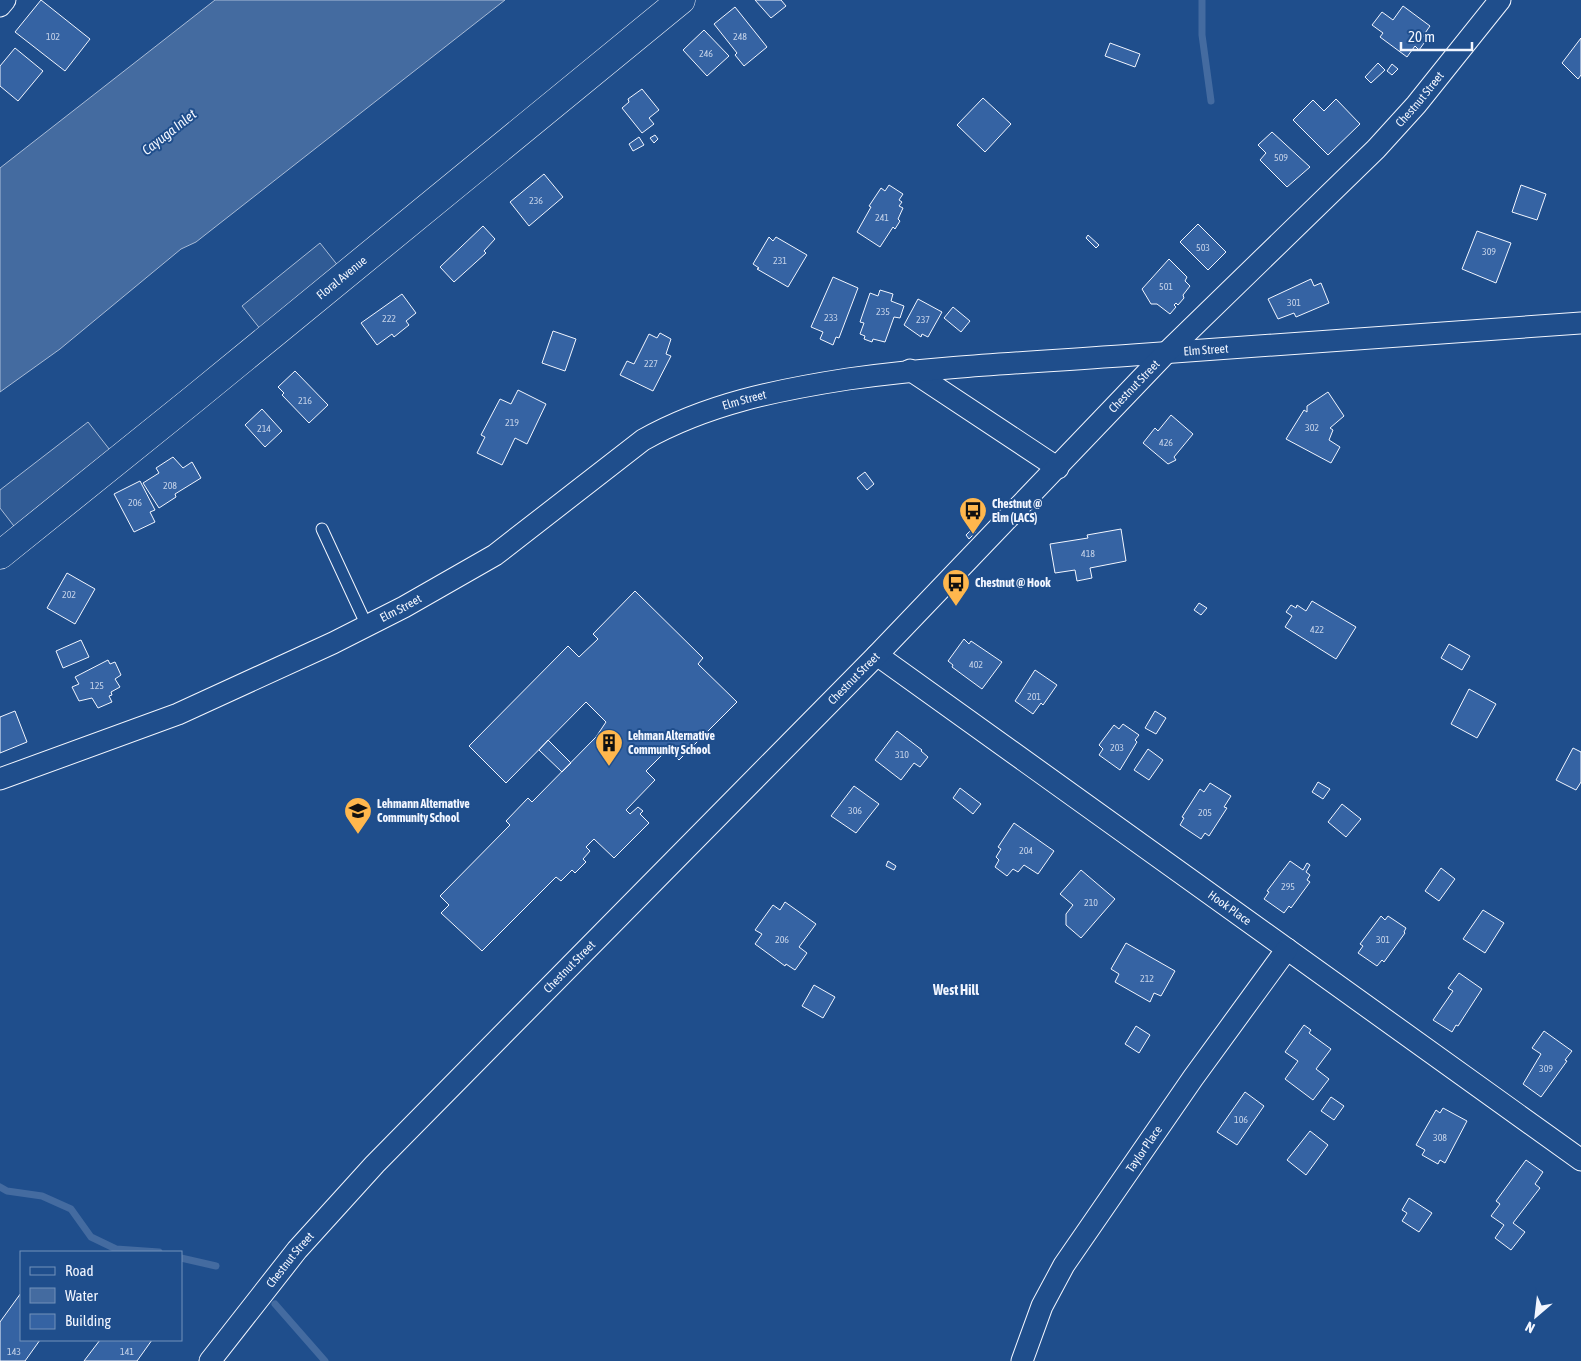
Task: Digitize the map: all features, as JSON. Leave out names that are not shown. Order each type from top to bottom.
[{"type":"main road","name":"Floral Avenue","points":[[0,555],[211,386],[681,0]]},
{"type":"street","points":[[0,6],[5,0]]},
{"type":"street","name":"Chestnut Street","points":[[210,1361],[297,1250],[375,1164],[877,655],[1166,353],[1376,149],[1416,106],[1500,0]]},
{"type":"street","name":"Elm Street","points":[[0,779],[178,714],[367,626],[495,555],[629,450],[662,429],[705,411],[775,391],[910,370],[1581,323]]},
{"type":"street","points":[[910,370],[1058,468]]},
{"type":"street","name":"Hook Place","points":[[877,655],[1581,1160]]},
{"type":"street","name":"Taylor Place","points":[[1022,1361],[1042,1306],[1064,1265],[1193,1078],[1287,949]]},
{"type":"lane","points":[[322,529],[367,626]]},
{"type":"shaded area","points":[[320,243],[339,267],[261,330],[242,306]]},
{"type":"shaded area","points":[[88,422],[124,468],[27,543],[0,508],[0,490]]},
{"type":"water","name":"Cayuga Inlet","points":[[215,0],[505,0],[196,242],[181,249],[60,349],[0,392],[0,168]]},
{"type":"building","points":[[41,0],[90,39],[65,71],[15,32]]},
{"type":"building","points":[[755,0],[781,0],[786,6],[771,18]]},
{"type":"building","points":[[1403,6],[1430,26],[1423,36],[1427,39],[1419,50],[1415,46],[1407,57],[1380,37],[1383,33],[1372,25],[1382,12],[1393,20]]},
{"type":"building","points":[[735,7],[767,47],[744,66],[735,55],[737,53],[714,24]]},
{"type":"building","points":[[704,30],[729,56],[707,76],[683,50]]},
{"type":"building","points":[[1581,38],[1581,75],[1578,79],[1562,63]]},
{"type":"building","points":[[1110,43],[1140,54],[1135,67],[1105,56]]},
{"type":"building","points":[[15,48],[43,71],[18,101],[0,86],[0,66]]},
{"type":"building","points":[[1378,63],[1385,70],[1371,83],[1365,77]]},
{"type":"building","points":[[1392,64],[1398,69],[1392,75],[1387,71]]},
{"type":"building","points":[[642,89],[659,110],[649,118],[654,124],[642,133],[622,108],[629,102],[628,99]]},
{"type":"building","points":[[983,98],[1011,124],[985,152],[957,125]]},
{"type":"building","points":[[1336,99],[1360,124],[1328,155],[1293,120],[1313,100],[1324,111]]},
{"type":"building","points":[[1272,132],[1310,167],[1287,187],[1260,160],[1266,153],[1258,145]]},
{"type":"building","points":[[655,135],[658,139],[654,143],[650,138]]},
{"type":"building","points":[[639,137],[644,145],[633,151],[629,144]]},
{"type":"building","points":[[544,174],[563,197],[529,226],[510,202]]},
{"type":"building","points":[[889,185],[903,194],[899,200],[902,202],[899,206],[903,208],[898,219],[900,221],[895,229],[893,227],[880,247],[857,232],[871,207],[869,206],[881,188],[885,191]]},
{"type":"building","points":[[1521,185],[1546,194],[1537,220],[1512,212]]},
{"type":"building","points":[[1198,224],[1226,252],[1208,270],[1180,242]]},
{"type":"building","points":[[483,226],[495,239],[484,251],[486,253],[454,282],[440,267]]},
{"type":"building","points":[[1477,231],[1511,243],[1496,283],[1462,269]]},
{"type":"building","points":[[1088,235],[1099,245],[1096,248],[1086,238]]},
{"type":"building","points":[[769,237],[773,241],[776,237],[807,255],[788,287],[757,269],[759,268],[753,264]]},
{"type":"building","points":[[1169,259],[1187,277],[1185,281],[1190,286],[1183,295],[1184,298],[1178,305],[1176,303],[1174,305],[1176,307],[1170,314],[1157,304],[1151,304],[1142,289]]},
{"type":"building","points":[[833,277],[858,288],[839,338],[836,337],[833,345],[820,339],[823,332],[811,327]]},
{"type":"building","points":[[1311,279],[1314,286],[1321,283],[1329,303],[1296,317],[1294,313],[1278,319],[1268,299]]},
{"type":"building","points":[[880,290],[893,294],[891,301],[904,306],[900,318],[894,317],[885,342],[873,339],[872,342],[864,339],[865,336],[860,334],[864,323],[860,322],[870,293],[878,296]]},
{"type":"building","points":[[402,294],[416,313],[406,321],[409,325],[394,337],[392,334],[377,345],[361,323]]},
{"type":"building","points":[[918,299],[942,312],[928,337],[922,334],[921,337],[904,325]]},
{"type":"building","points":[[953,307],[970,321],[961,332],[944,318]]},
{"type":"building","points":[[553,331],[576,339],[565,371],[542,363]]},
{"type":"building","points":[[660,333],[671,339],[666,354],[671,356],[653,391],[620,375],[627,361],[634,364],[649,334],[657,338]]},
{"type":"building","points":[[295,371],[328,405],[309,423],[282,395],[284,393],[278,387]]},
{"type":"building","points":[[518,390],[546,404],[527,444],[515,438],[502,465],[477,453],[485,437],[481,435],[500,399],[511,404]]},
{"type":"building","points":[[1328,392],[1344,416],[1330,428],[1333,430],[1329,440],[1340,447],[1331,463],[1286,439],[1304,410],[1307,412],[1307,406]]},
{"type":"building","points":[[262,409],[282,431],[265,447],[245,425]]},
{"type":"building","points":[[1171,415],[1193,434],[1174,457],[1176,460],[1168,464],[1143,443],[1155,428],[1158,431]]},
{"type":"building","points":[[173,457],[183,468],[192,462],[201,478],[175,494],[176,497],[159,508],[143,483],[159,473],[156,468]]},
{"type":"building","points":[[865,472],[874,484],[867,490],[857,478]]},
{"type":"building","points":[[140,481],[155,510],[150,512],[155,522],[134,532],[114,494]]},
{"type":"building","points":[[973,528],[976,532],[969,539],[966,535]]},
{"type":"building","points":[[1121,529],[1126,561],[1090,568],[1092,578],[1077,581],[1075,570],[1055,573],[1050,544],[1088,538],[1087,535]]},
{"type":"building","points":[[67,573],[95,589],[75,624],[47,608]]},
{"type":"building","name":"Lehman Alternative Community School","points":[[635,591],[703,658],[698,664],[737,702],[679,760],[668,749],[646,771],[655,780],[626,810],[630,814],[638,807],[643,811],[640,814],[649,823],[614,858],[594,839],[586,847],[590,851],[583,859],[586,862],[575,873],[572,870],[561,881],[556,877],[482,951],[441,913],[449,905],[440,896],[510,825],[506,821],[528,798],[532,802],[596,737],[606,722],[586,702],[506,783],[469,746],[568,646],[579,657],[598,639],[593,634]]},
{"type":"building","points":[[1312,601],[1356,627],[1336,659],[1285,627],[1292,616],[1286,612],[1291,605],[1296,608],[1297,605],[1306,611]]},
{"type":"building","points":[[1199,603],[1207,608],[1201,615],[1194,610]]},
{"type":"building","points":[[964,639],[969,644],[971,641],[1002,662],[982,689],[952,667],[953,665],[948,661]]},
{"type":"building","points":[[81,640],[89,657],[63,668],[56,651]]},
{"type":"building","points":[[1449,644],[1470,656],[1462,670],[1441,658]]},
{"type":"building","points":[[108,660],[110,664],[115,662],[121,675],[115,679],[120,687],[111,692],[112,695],[109,696],[112,702],[98,708],[92,698],[79,701],[72,687],[79,684],[75,677]]},
{"type":"building","points":[[1035,670],[1057,685],[1043,705],[1041,703],[1033,714],[1015,701]]},
{"type":"building","points":[[1469,689],[1496,704],[1477,738],[1451,724]]},
{"type":"building","points":[[15,711],[27,742],[0,753],[0,717]]},
{"type":"building","points":[[1155,711],[1166,718],[1156,734],[1145,728]]},
{"type":"building","points":[[1123,724],[1139,735],[1135,740],[1137,742],[1120,770],[1099,755],[1103,749],[1099,745],[1114,725],[1119,729]]},
{"type":"building","points":[[897,731],[922,750],[928,757],[920,767],[914,763],[901,780],[875,760]]},
{"type":"building","points":[[548,740],[571,763],[562,772],[539,750]]},
{"type":"building","points":[[1573,748],[1581,752],[1581,782],[1576,790],[1556,780]]},
{"type":"building","points":[[1148,749],[1163,760],[1149,780],[1134,770]]},
{"type":"building","points":[[1318,782],[1330,789],[1323,799],[1312,792]]},
{"type":"building","points":[[1210,783],[1231,796],[1224,807],[1227,808],[1209,836],[1205,833],[1201,839],[1180,825],[1184,818],[1182,817],[1200,789],[1204,792]]},
{"type":"building","points":[[854,786],[879,804],[856,833],[831,816]]},
{"type":"building","points":[[960,788],[981,804],[973,814],[953,798]]},
{"type":"building","points":[[1342,804],[1361,819],[1346,837],[1328,822]]},
{"type":"building","points":[[1014,823],[1054,851],[1038,874],[1024,865],[1018,872],[1013,869],[1007,876],[995,867],[999,860],[996,857],[1001,849],[998,847]]},
{"type":"building","points":[[888,861],[896,866],[894,870],[886,866]]},
{"type":"building","points":[[1290,861],[1303,870],[1307,863],[1310,865],[1306,872],[1310,875],[1307,880],[1310,882],[1291,908],[1289,906],[1284,913],[1264,899],[1269,892],[1267,891]]},
{"type":"building","points":[[1441,868],[1455,879],[1439,901],[1425,891]]},
{"type":"building","points":[[1081,870],[1115,899],[1081,938],[1066,925],[1066,914],[1073,905],[1060,894]]},
{"type":"building","points":[[785,902],[816,924],[799,947],[807,953],[795,970],[786,964],[785,966],[755,944],[762,934],[755,930],[773,905],[780,910]]},
{"type":"building","points":[[1483,910],[1504,923],[1485,953],[1463,939]]},
{"type":"building","points":[[1381,916],[1385,920],[1388,916],[1406,928],[1405,933],[1384,962],[1382,960],[1377,966],[1358,953],[1363,946],[1360,944]]},
{"type":"building","points":[[1126,943],[1175,971],[1161,996],[1154,993],[1150,1002],[1115,982],[1119,974],[1111,969]]},
{"type":"building","points":[[1459,973],[1482,989],[1452,1032],[1433,1020],[1453,991],[1448,988]]},
{"type":"building","points":[[814,985],[835,997],[823,1018],[802,1006]]},
{"type":"building","points":[[1304,1025],[1311,1030],[1309,1033],[1331,1049],[1316,1069],[1329,1079],[1313,1100],[1285,1079],[1298,1061],[1285,1052]]},
{"type":"building","points":[[1136,1026],[1150,1035],[1139,1053],[1125,1044]]},
{"type":"building","points":[[1544,1031],[1572,1051],[1541,1097],[1523,1084],[1541,1054],[1532,1048]]},
{"type":"building","points":[[1245,1092],[1264,1106],[1237,1145],[1217,1132]]},
{"type":"building","points":[[1331,1097],[1344,1106],[1334,1120],[1321,1111]]},
{"type":"building","points":[[1443,1108],[1467,1121],[1445,1163],[1440,1160],[1438,1164],[1422,1155],[1425,1150],[1416,1145],[1436,1110],[1440,1113]]},
{"type":"building","points":[[1310,1131],[1328,1145],[1306,1175],[1287,1160]]},
{"type":"building","points":[[1526,1160],[1543,1172],[1535,1184],[1540,1188],[1513,1223],[1525,1232],[1511,1250],[1495,1238],[1504,1225],[1491,1216],[1500,1204],[1496,1201]]},
{"type":"building","points":[[1409,1198],[1432,1213],[1419,1232],[1402,1221],[1407,1213],[1402,1210]]},
{"type":"building","points":[[20,1294],[20,1341],[39,1341],[25,1361],[0,1361],[0,1322]]},
{"type":"building","points":[[99,1341],[151,1341],[137,1361],[84,1361]]},
{"type":"waterway","points":[[1202,0],[1202,35],[1211,101]]},
{"type":"waterway","points":[[0,1187],[7,1191],[42,1196],[71,1209],[91,1237],[116,1249],[145,1251]]},
{"type":"waterway","points":[[182,1258],[216,1266]]},
{"type":"waterway","points":[[275,1304],[325,1361]]},
{"type":"place","name":"Chestnut @ Elm (LACS)","points":[[973,535]]},
{"type":"place","name":"Chestnut @ Hook","points":[[956,607]]},
{"type":"place","name":"Lehman Alternative Community School","points":[[609,767]]},
{"type":"place","name":"Lehmann Alternative Community School","points":[[358,835]]},
{"type":"district","name":"West Hill","points":[[956,990]]}]
